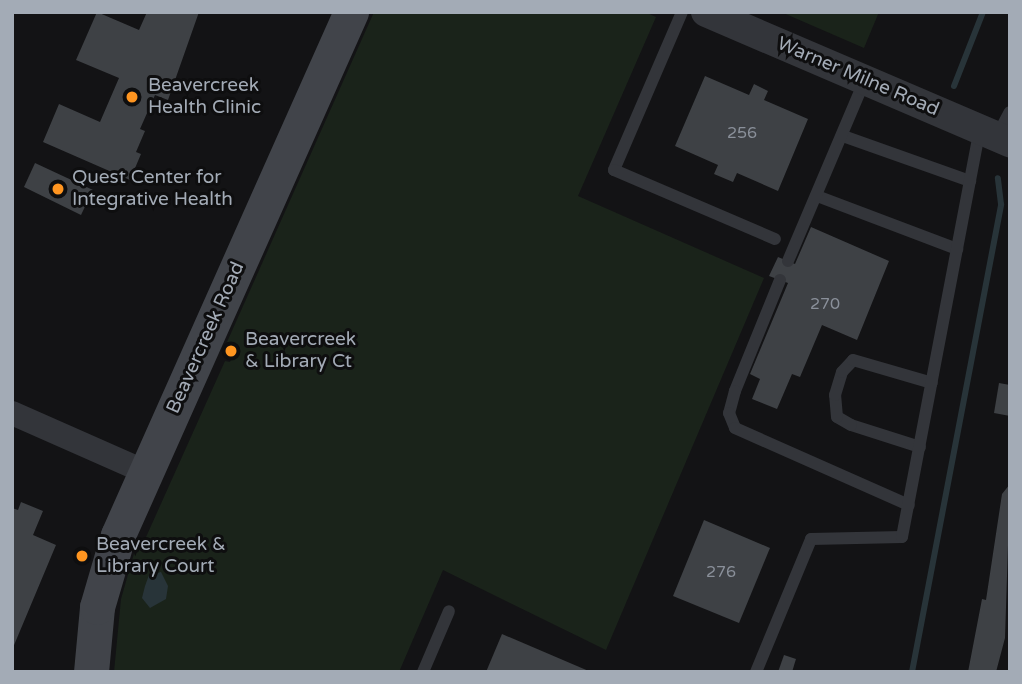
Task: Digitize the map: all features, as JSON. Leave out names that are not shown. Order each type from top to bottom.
[{"type":"main road","name":"Beavercreek Road","points":[[91,672],[103,579],[146,472],[351,12]]},
{"type":"street","name":"Warner Milne Road","points":[[706,12],[865,80],[999,130]]},
{"type":"street","points":[[12,413],[146,472]]},
{"type":"lane","points":[[682,12],[614,170],[775,239]]},
{"type":"lane","points":[[788,261],[865,80]]},
{"type":"lane","points":[[756,672],[811,538],[902,537],[970,181],[999,130]]},
{"type":"lane","points":[[843,136],[970,181]]},
{"type":"lane","points":[[817,196],[957,249]]},
{"type":"lane","points":[[780,280],[734,391],[730,413],[735,428],[909,505]]},
{"type":"lane","points":[[920,447],[837,417],[835,395],[842,372],[853,360],[932,383]]},
{"type":"lane","points":[[423,672],[449,611]]},
{"type":"shaded area","points":[[374,12],[645,12],[656,17],[578,196],[764,278],[606,650],[443,570],[399,672],[114,672],[121,599],[135,550],[142,546],[225,361],[230,362],[236,346],[227,342]]},
{"type":"shaded area","points":[[781,12],[879,12],[864,48]]},
{"type":"shaded area","points":[[161,572],[168,586],[166,599],[150,608],[142,598],[145,586],[149,575]]},
{"type":"building","name":"Beavercreek Health Clinic","points":[[97,12],[139,30],[147,12],[199,12],[168,100],[155,95],[140,129],[145,131],[136,152],[141,154],[130,180],[43,142],[59,104],[100,122],[119,78],[76,60]]},
{"type":"building","points":[[705,76],[749,95],[754,84],[768,91],[764,100],[808,119],[778,191],[737,173],[733,182],[714,174],[718,165],[675,146]]},
{"type":"building","name":"Quest Center for Integrative Health","points":[[35,163],[93,190],[81,215],[24,187]]},
{"type":"building","points":[[811,227],[889,261],[857,340],[822,325],[800,377],[792,374],[777,409],[752,399],[760,379],[750,374],[788,283],[769,276],[778,257],[795,264]]},
{"type":"building","points":[[999,383],[1010,385],[1010,416],[994,413]]},
{"type":"building","points":[[1010,484],[1005,638],[996,672],[968,672],[982,599],[986,600],[1002,494]]},
{"type":"building","points":[[21,502],[43,511],[33,535],[56,545],[12,650],[12,508],[18,510]]},
{"type":"building","points":[[704,520],[770,548],[739,623],[673,596]]},
{"type":"building","points":[[502,634],[591,672],[486,672]]},
{"type":"building","points":[[784,655],[796,659],[792,672],[778,672]]},
{"type":"waterway","points":[[954,86],[983,12]]},
{"type":"waterway","points":[[912,672],[1001,204],[998,178]]},
{"type":"place","name":"Beavercreek Health Clinic","points":[[132,97]]},
{"type":"place","name":"Quest Center for Integrative Health","points":[[58,189]]},
{"type":"place","name":"Beavercreek & Library Ct","points":[[231,351]]},
{"type":"place","name":"Beavercreek & Library Court","points":[[82,556]]}]
